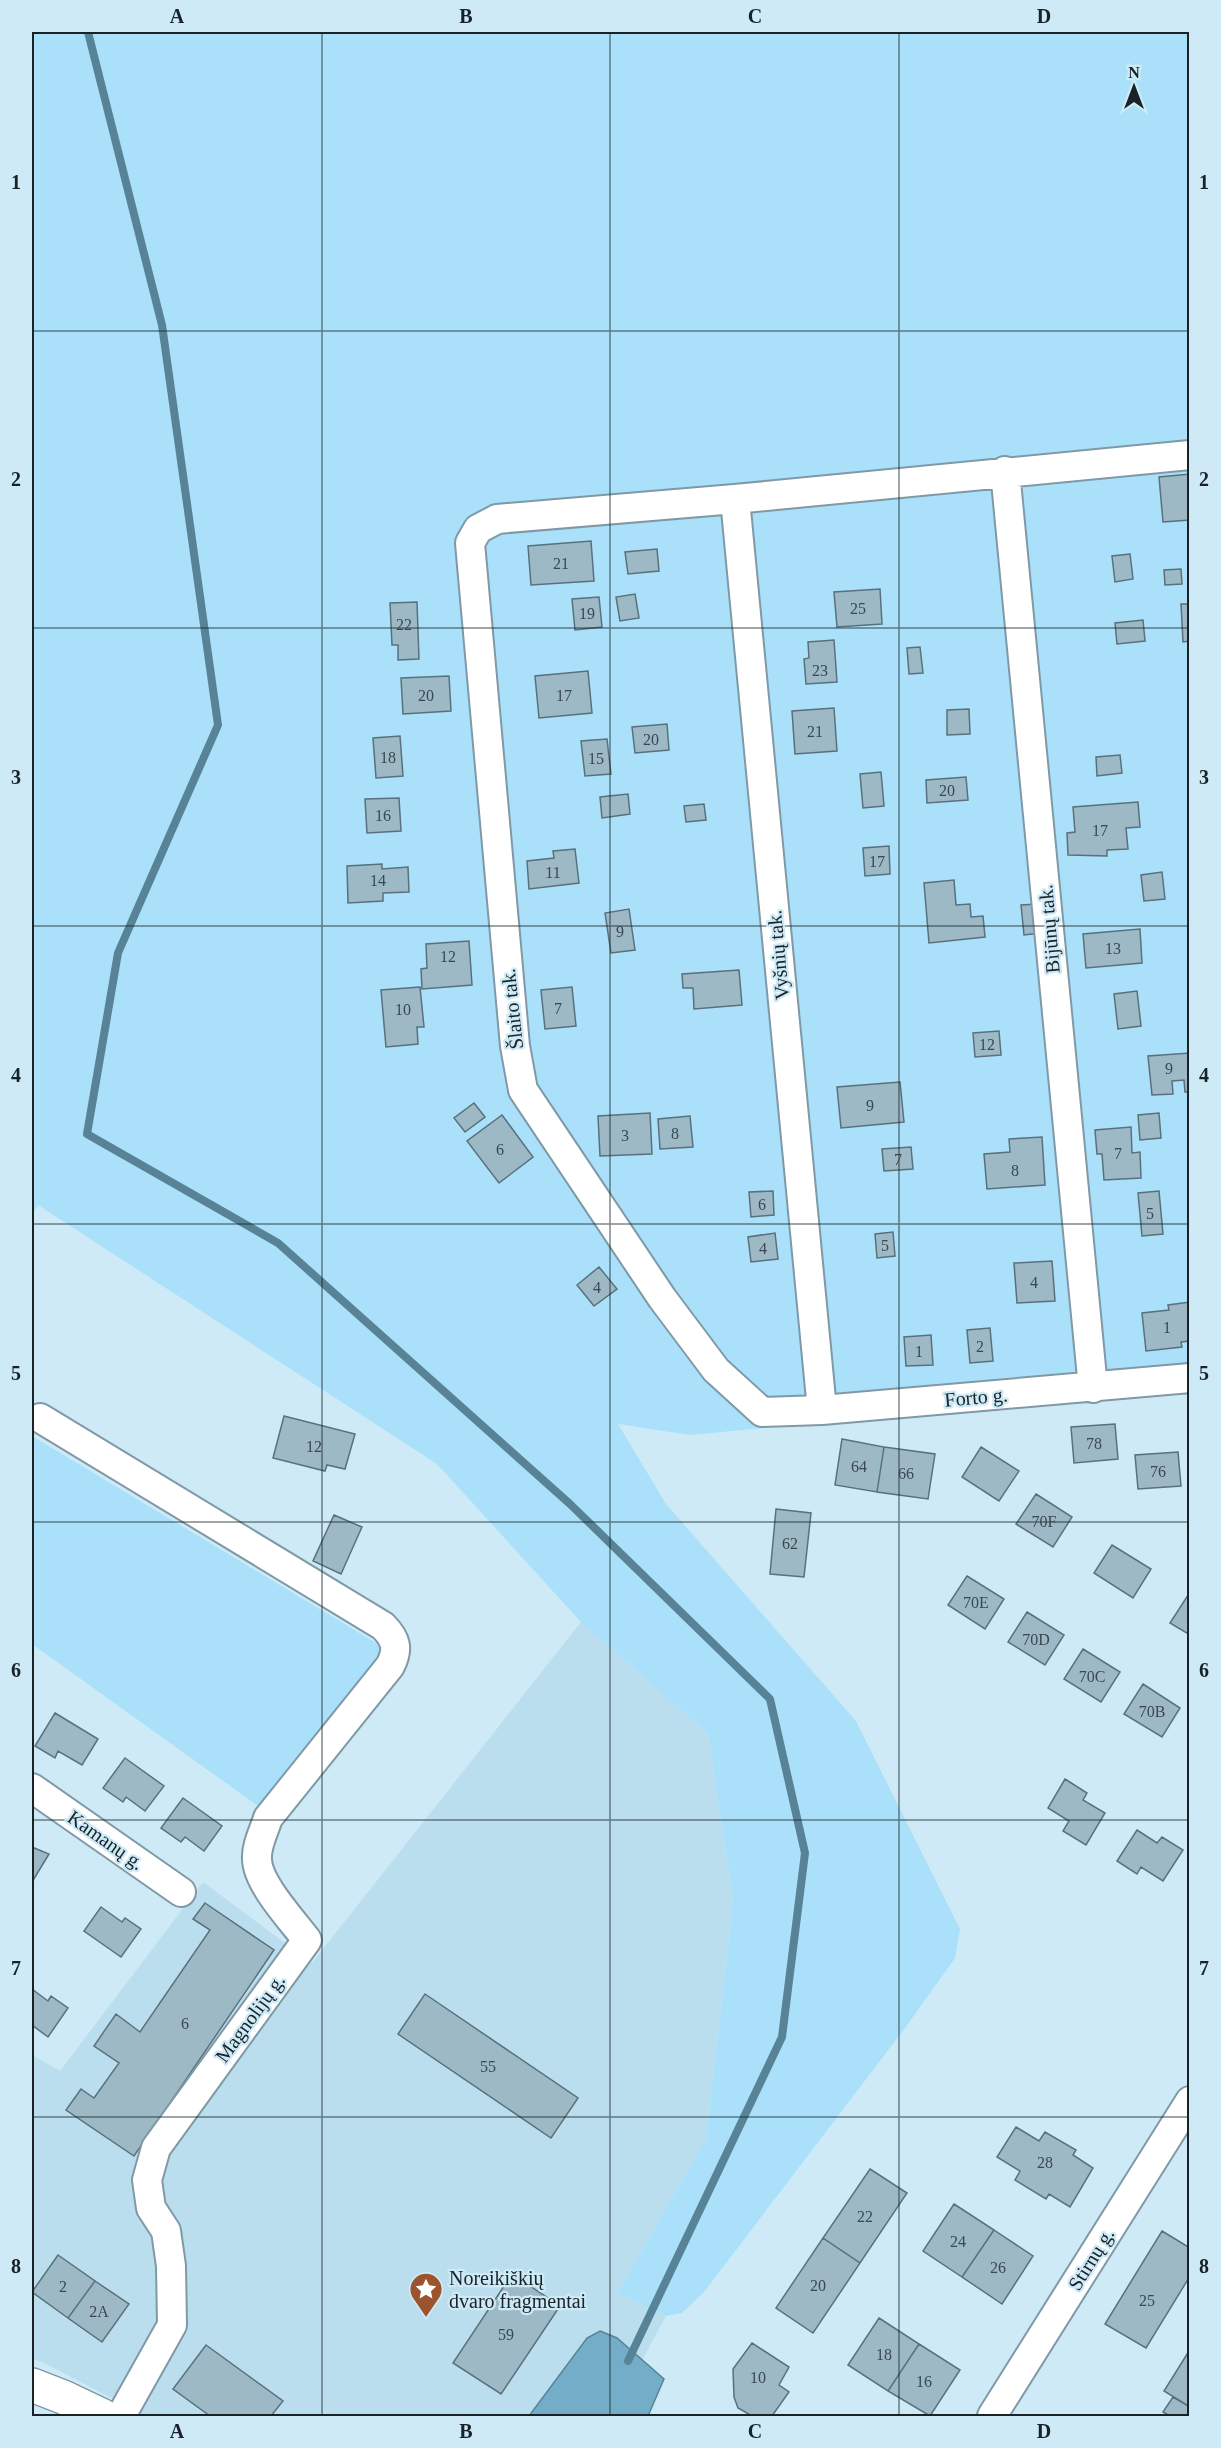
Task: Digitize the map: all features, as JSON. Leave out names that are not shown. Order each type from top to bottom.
[{"type":"main road","points":[[32,2385],[103,2416]]},
{"type":"street","points":[[735,499],[1005,471],[1190,455]]},
{"type":"street","name":"Bijūnų tak.","points":[[1005,471],[1093,1388]]},
{"type":"street","name":"Šlaito tak.","points":[[735,499],[497,519],[478,529],[470,543],[470,560],[515,1046],[522,1090],[669,1307],[716,1370],[762,1412]]},
{"type":"street","name":"Vyšnių tak.","points":[[735,499],[822,1410]]},
{"type":"street","name":"Forto g.","points":[[762,1412],[822,1410],[1190,1378]]},
{"type":"street","name":"Magnolijų g.","points":[[40,1418],[382,1626],[393,1636],[396,1649],[390,1666],[268,1818],[256,1859],[261,1877],[307,1940],[156,2148],[147,2180],[151,2208],[166,2231],[171,2266],[172,2325],[121,2416]]},
{"type":"street","name":"Kamanų g.","points":[[32,1788],[181,1892]]},
{"type":"street","name":"Stirnų g.","points":[[992,2416],[1190,2101]]},
{"type":"shaded area","points":[[32,32],[1189,32],[1189,1387],[690,1435],[618,1424],[666,1504],[856,1721],[960,1929],[955,1958],[905,2028],[704,2292],[682,2313],[666,2316],[617,2293],[706,2139],[733,1899],[708,1734],[581,1622],[437,1464],[38,1205],[32,1215]]},
{"type":"shaded area","points":[[32,1436],[386,1649],[265,1811],[32,1644]]},
{"type":"shaded area","points":[[581,1622],[708,1734],[733,1899],[706,2139],[617,2293],[666,2316],[642,2360],[617,2338],[600,2331],[587,2338],[529,2416],[146,2416],[32,2359],[32,2055],[60,2071],[203,1882],[312,1963]]},
{"type":"shaded area","points":[[600,2331],[617,2338],[664,2379],[648,2416],[529,2416],[587,2338]]},
{"type":"building","points":[[1190,474],[1190,520],[1163,522],[1159,477]]},
{"type":"building","points":[[591,541],[594,581],[531,585],[528,546]]},
{"type":"building","points":[[657,549],[659,571],[628,574],[625,552]]},
{"type":"building","points":[[1130,554],[1133,579],[1115,582],[1112,556]]},
{"type":"building","points":[[1181,569],[1182,584],[1165,585],[1164,570]]},
{"type":"building","points":[[880,589],[882,624],[837,627],[834,592]]},
{"type":"building","points":[[635,594],[639,618],[620,621],[616,597]]},
{"type":"building","points":[[599,597],[602,627],[575,630],[572,599]]},
{"type":"building","points":[[417,602],[419,659],[398,660],[398,645],[392,645],[390,603]]},
{"type":"building","points":[[1181,604],[1190,604],[1190,641],[1183,642]]},
{"type":"building","points":[[1143,620],[1145,641],[1117,644],[1115,623]]},
{"type":"building","points":[[834,640],[837,682],[806,684],[804,659],[809,658],[808,642]]},
{"type":"building","points":[[920,647],[923,673],[909,674],[907,648]]},
{"type":"building","points":[[588,671],[592,713],[539,718],[535,676]]},
{"type":"building","points":[[449,676],[451,711],[403,714],[401,678]]},
{"type":"building","points":[[834,708],[837,751],[795,754],[792,711]]},
{"type":"building","points":[[969,709],[970,734],[947,735],[947,710]]},
{"type":"building","points":[[667,724],[669,750],[635,753],[632,727]]},
{"type":"building","points":[[400,736],[403,776],[376,778],[373,738]]},
{"type":"building","points":[[607,739],[611,774],[585,776],[581,741]]},
{"type":"building","points":[[1120,755],[1122,773],[1097,776],[1096,757]]},
{"type":"building","points":[[881,772],[884,806],[863,808],[860,774]]},
{"type":"building","points":[[966,777],[968,800],[927,803],[926,780]]},
{"type":"building","points":[[628,794],[630,814],[602,818],[600,797]]},
{"type":"building","points":[[399,798],[401,831],[367,833],[365,799]]},
{"type":"building","points":[[1138,802],[1140,827],[1126,828],[1128,849],[1107,850],[1107,856],[1068,855],[1067,833],[1075,832],[1073,807]]},
{"type":"building","points":[[704,804],[706,820],[686,822],[684,806]]},
{"type":"building","points":[[889,846],[890,874],[865,876],[863,848]]},
{"type":"building","points":[[575,849],[579,883],[529,889],[527,861],[554,858],[553,851]]},
{"type":"building","points":[[382,864],[382,869],[408,867],[409,892],[383,893],[383,901],[348,903],[347,866]]},
{"type":"building","points":[[1162,872],[1165,899],[1144,901],[1141,875]]},
{"type":"building","points":[[954,880],[956,905],[970,904],[971,917],[983,916],[985,937],[929,943],[924,883]]},
{"type":"building","points":[[1038,904],[1041,933],[1024,935],[1021,905]]},
{"type":"building","points":[[629,909],[635,950],[611,953],[605,913]]},
{"type":"building","points":[[1140,929],[1142,963],[1086,968],[1083,934]]},
{"type":"building","points":[[469,941],[472,985],[422,989],[421,969],[427,968],[426,944]]},
{"type":"building","points":[[739,970],[742,1005],[694,1009],[693,988],[683,988],[682,974]]},
{"type":"building","points":[[420,987],[424,1027],[417,1027],[418,1044],[386,1047],[381,990]]},
{"type":"building","points":[[572,987],[576,1026],[545,1029],[541,990]]},
{"type":"building","points":[[1137,991],[1141,1026],[1118,1029],[1114,994]]},
{"type":"building","points":[[999,1031],[1001,1055],[975,1057],[973,1033]]},
{"type":"building","points":[[1190,1053],[1190,1092],[1185,1092],[1184,1080],[1172,1081],[1173,1094],[1152,1095],[1148,1056]]},
{"type":"building","points":[[900,1082],[904,1122],[841,1128],[837,1087]]},
{"type":"building","points":[[474,1103],[485,1117],[465,1132],[454,1118]]},
{"type":"building","points":[[650,1113],[652,1154],[600,1156],[598,1116]]},
{"type":"building","points":[[1159,1113],[1161,1138],[1140,1140],[1138,1115]]},
{"type":"building","points":[[502,1115],[533,1157],[499,1183],[467,1141]]},
{"type":"building","points":[[690,1116],[693,1147],[660,1149],[658,1119]]},
{"type":"building","points":[[1131,1127],[1132,1153],[1140,1152],[1141,1178],[1104,1180],[1102,1154],[1097,1154],[1095,1130]]},
{"type":"building","points":[[1042,1137],[1045,1185],[987,1189],[984,1154],[1010,1152],[1009,1139]]},
{"type":"building","points":[[911,1147],[913,1169],[884,1171],[882,1149]]},
{"type":"building","points":[[773,1191],[774,1215],[751,1217],[749,1192]]},
{"type":"building","points":[[1159,1191],[1163,1234],[1142,1236],[1138,1193]]},
{"type":"building","points":[[893,1232],[895,1256],[877,1258],[875,1234]]},
{"type":"building","points":[[775,1233],[778,1259],[751,1262],[748,1237]]},
{"type":"building","points":[[1052,1261],[1055,1301],[1017,1303],[1014,1263]]},
{"type":"building","points":[[599,1267],[617,1289],[594,1306],[577,1285]]},
{"type":"building","points":[[1190,1302],[1190,1341],[1181,1342],[1182,1347],[1146,1351],[1142,1313],[1169,1310],[1168,1305]]},
{"type":"building","points":[[990,1328],[993,1361],[970,1363],[967,1330]]},
{"type":"building","points":[[931,1335],[933,1365],[906,1366],[904,1337]]},
{"type":"building","points":[[284,1416],[355,1434],[345,1469],[327,1465],[325,1471],[273,1458]]},
{"type":"building","points":[[1115,1424],[1118,1459],[1074,1463],[1071,1427]]},
{"type":"building","points":[[842,1439],[884,1447],[877,1492],[835,1485]]},
{"type":"building","points":[[884,1447],[935,1454],[928,1499],[877,1492]]},
{"type":"building","points":[[981,1447],[1019,1471],[999,1501],[962,1477]]},
{"type":"building","points":[[1178,1452],[1181,1486],[1138,1489],[1135,1455]]},
{"type":"building","points":[[1036,1494],[1072,1517],[1053,1547],[1016,1524]]},
{"type":"building","points":[[776,1509],[811,1513],[804,1577],[770,1574]]},
{"type":"building","points":[[334,1515],[362,1527],[341,1574],[313,1561]]},
{"type":"building","points":[[1112,1545],[1151,1569],[1133,1598],[1094,1573]]},
{"type":"building","points":[[967,1576],[1004,1599],[985,1629],[948,1605]]},
{"type":"building","points":[[1190,1592],[1190,1635],[1170,1623]]},
{"type":"building","points":[[1027,1612],[1064,1635],[1045,1665],[1008,1642]]},
{"type":"building","points":[[1083,1649],[1120,1672],[1101,1702],[1064,1679]]},
{"type":"building","points":[[1143,1684],[1180,1708],[1162,1737],[1124,1714]]},
{"type":"building","points":[[55,1713],[98,1739],[82,1765],[58,1751],[55,1758],[35,1746]]},
{"type":"building","points":[[125,1758],[164,1786],[145,1811],[126,1797],[123,1802],[103,1788]]},
{"type":"building","points":[[1065,1779],[1087,1793],[1083,1800],[1105,1813],[1086,1845],[1063,1831],[1069,1821],[1048,1808]]},
{"type":"building","points":[[183,1798],[222,1826],[204,1851],[185,1837],[181,1842],[161,1828]]},
{"type":"building","points":[[1137,1830],[1157,1843],[1162,1837],[1183,1850],[1163,1881],[1141,1867],[1137,1874],[1117,1861]]},
{"type":"building","points":[[32,1847],[49,1854],[32,1882]]},
{"type":"building","points":[[205,1903],[274,1950],[134,2156],[66,2110],[81,2089],[94,2098],[119,2063],[94,2046],[116,2014],[140,2032],[210,1930],[193,1919]]},
{"type":"building","points":[[101,1907],[122,1922],[125,1918],[141,1929],[121,1957],[84,1931]]},
{"type":"building","points":[[32,1989],[48,2001],[51,1996],[68,2008],[48,2037],[32,2025]]},
{"type":"building","points":[[425,1994],[578,2098],[551,2138],[398,2034]]},
{"type":"building","points":[[1016,2127],[1039,2141],[1045,2132],[1076,2150],[1073,2155],[1093,2168],[1070,2207],[1049,2194],[1046,2199],[1015,2180],[1020,2171],[997,2157]]},
{"type":"building","points":[[870,2169],[907,2193],[860,2263],[823,2238]]},
{"type":"building","points":[[954,2204],[994,2230],[962,2277],[923,2251]]},
{"type":"building","points":[[994,2230],[1033,2256],[1002,2304],[962,2277]]},
{"type":"building","points":[[1162,2231],[1190,2248],[1190,2276],[1146,2348],[1105,2324]]},
{"type":"building","points":[[823,2238],[860,2263],[813,2333],[776,2308]]},
{"type":"building","points":[[58,2255],[95,2281],[68,2318],[32,2292]]},
{"type":"building","points":[[512,2274],[560,2306],[501,2394],[453,2363]]},
{"type":"building","points":[[95,2281],[129,2304],[102,2342],[68,2318]]},
{"type":"building","points":[[879,2318],[919,2344],[888,2391],[848,2365]]},
{"type":"building","points":[[752,2343],[789,2367],[779,2385],[789,2392],[772,2416],[752,2416],[738,2408],[734,2397],[733,2369]]},
{"type":"building","points":[[919,2344],[960,2370],[930,2416],[888,2391]]},
{"type":"building","points":[[206,2345],[283,2401],[271,2416],[210,2416],[173,2389]]},
{"type":"building","points":[[1189,2351],[1188,2390],[1190,2407],[1164,2391]]},
{"type":"building","points":[[1173,2397],[1190,2407],[1190,2416],[1170,2416],[1163,2412]]},
{"type":"waterway","points":[[88,32],[162,325],[218,725],[118,953],[87,1134],[278,1243],[570,1504],[770,1699],[805,1853],[782,2037],[628,2361]]},
{"type":"place","name":"Noreikiškių dvaro fragmentai","points":[[426,2318]]}]
